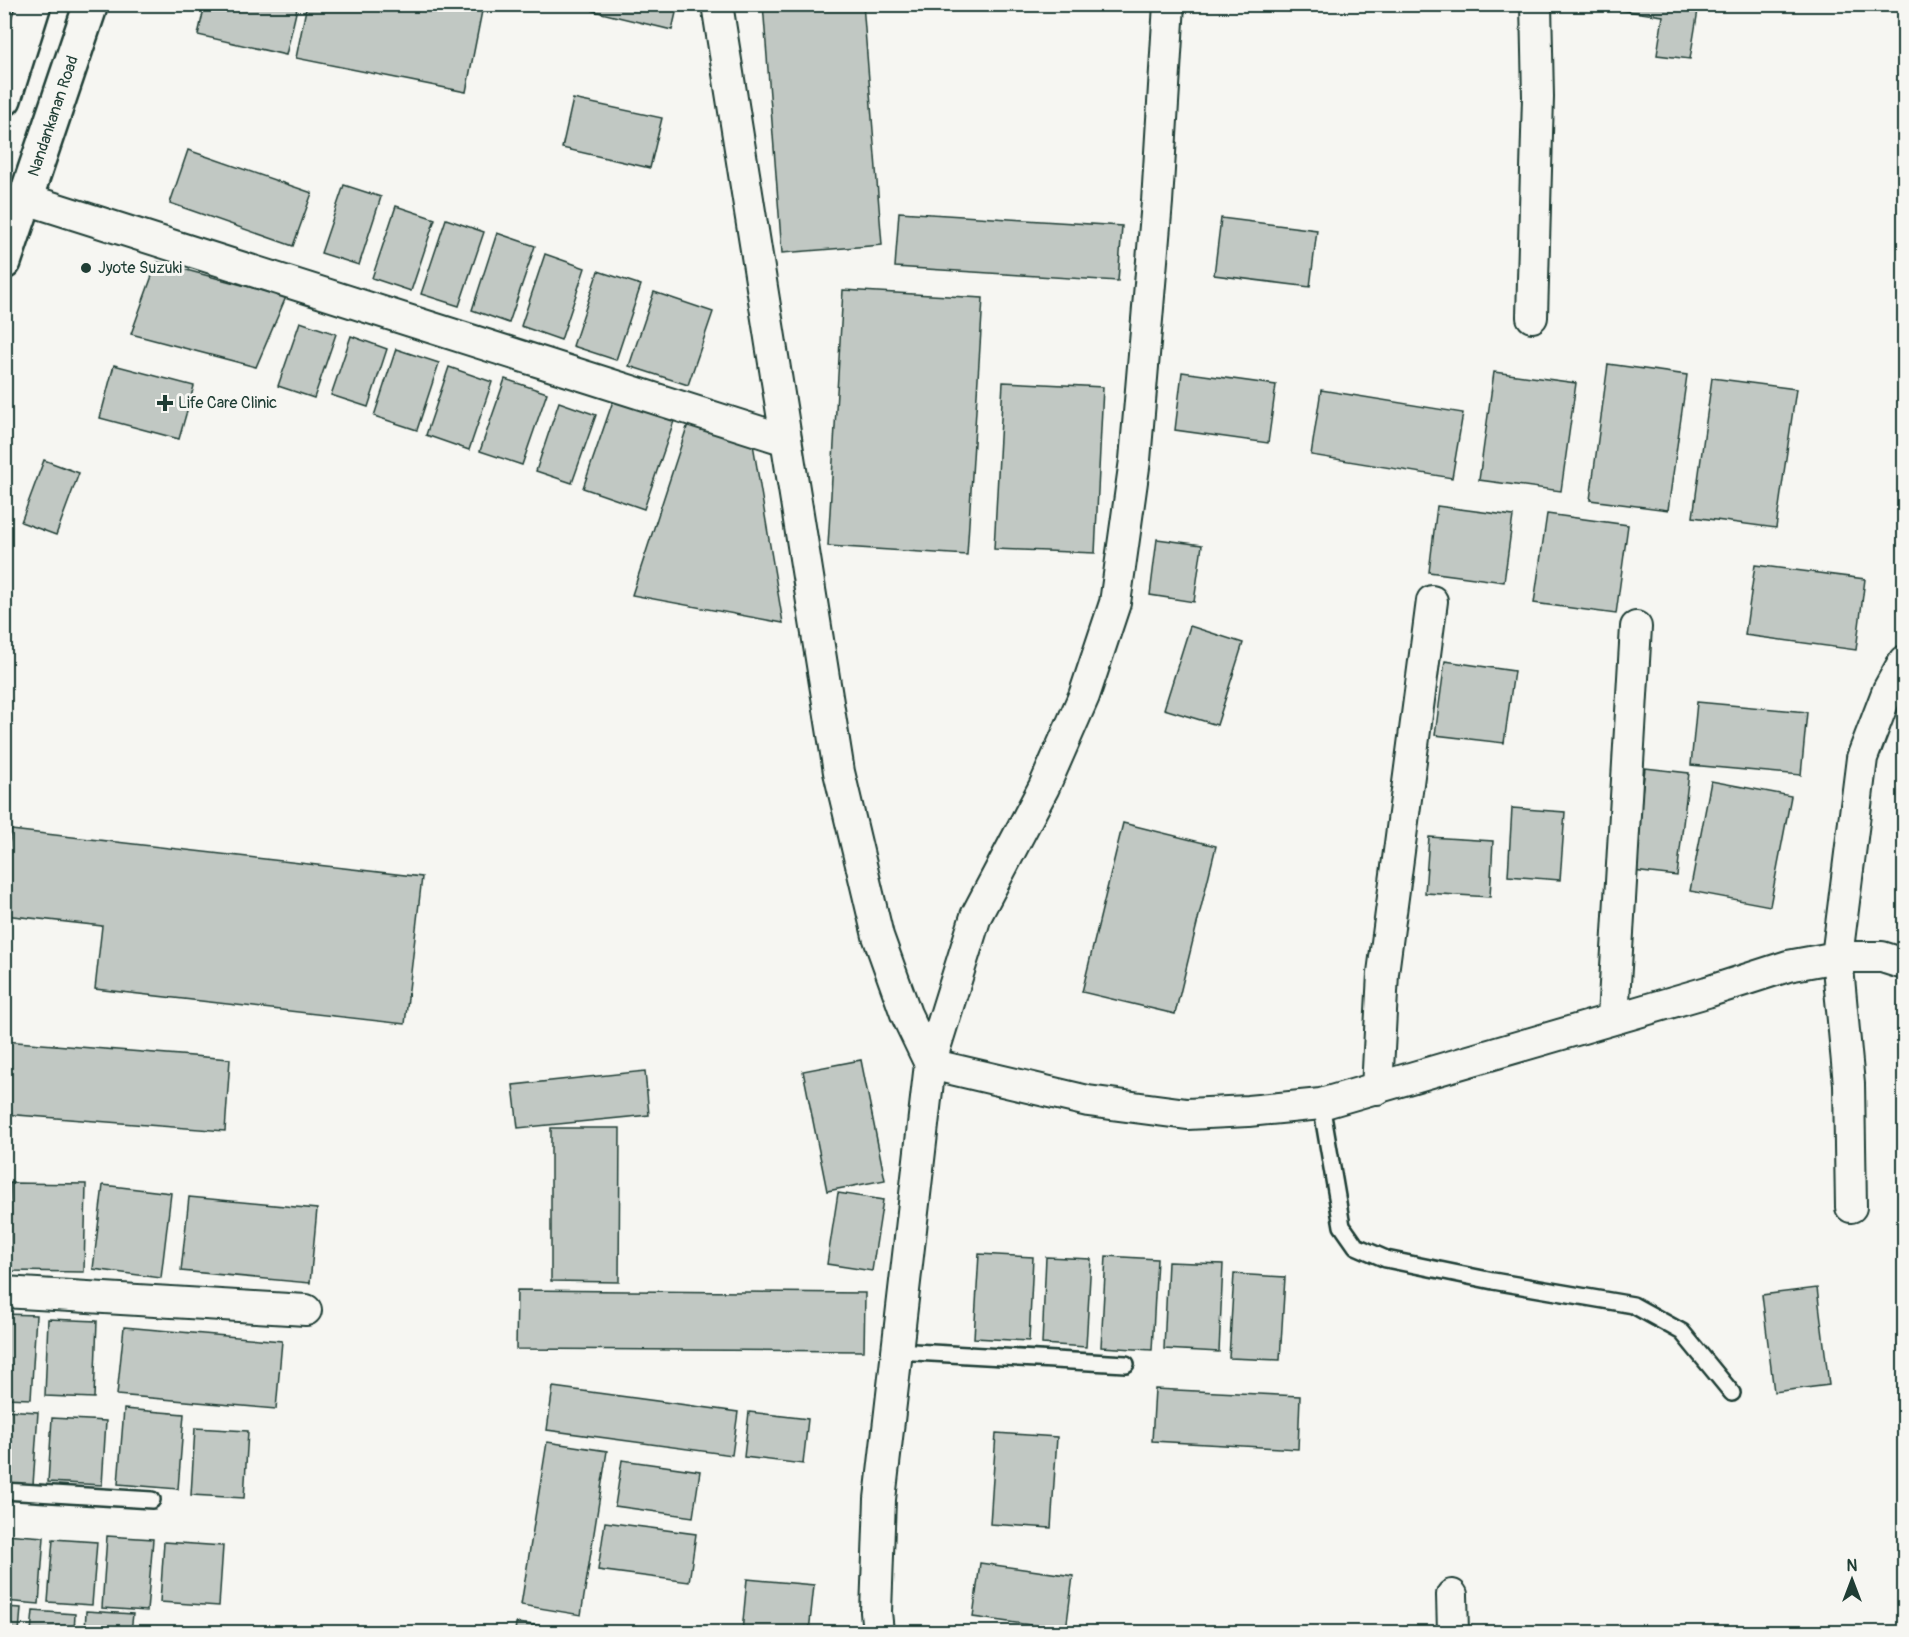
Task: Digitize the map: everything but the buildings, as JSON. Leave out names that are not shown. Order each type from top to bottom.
[{"type":"main road","points":[[4,99],[34,4]]},
{"type":"main road","name":"Nandankanan Road","points":[[4,262],[91,4]]},
{"type":"street","points":[[717,4],[839,772],[878,936],[906,1014],[930,1064]]},
{"type":"street","points":[[878,1632],[876,1612],[880,1499],[930,1064],[976,916],[1044,787],[1084,696],[1115,603],[1135,460],[1157,202],[1169,4]]},
{"type":"street","points":[[1532,317],[1538,97],[1536,4]]},
{"type":"street","points":[[26,199],[786,440]]},
{"type":"street","points":[[1377,1089],[1383,973],[1432,601]]},
{"type":"street","points":[[1613,1018],[1636,627]]},
{"type":"street","points":[[1851,1207],[1849,1084],[1837,957],[1862,758],[1888,690],[1905,661]]},
{"type":"street","points":[[930,1064],[1088,1101],[1187,1114],[1321,1104],[1707,992],[1788,966],[1837,957],[1882,957],[1905,964]]},
{"type":"street","points":[[4,1292],[306,1310]]},
{"type":"street","points":[[1452,1595],[1453,1632]]},
{"type":"lane","points":[[1321,1104],[1342,1226],[1356,1246],[1386,1259],[1493,1281],[1633,1305],[1682,1332],[1732,1393]]},
{"type":"lane","points":[[896,1351],[1126,1364]]},
{"type":"lane","points":[[4,1491],[152,1500]]},
{"type":"place","name":"Jyote Suzuki","points":[[86,268]]},
{"type":"place","name":"Life Care Clinic","points":[[165,403]]}]
